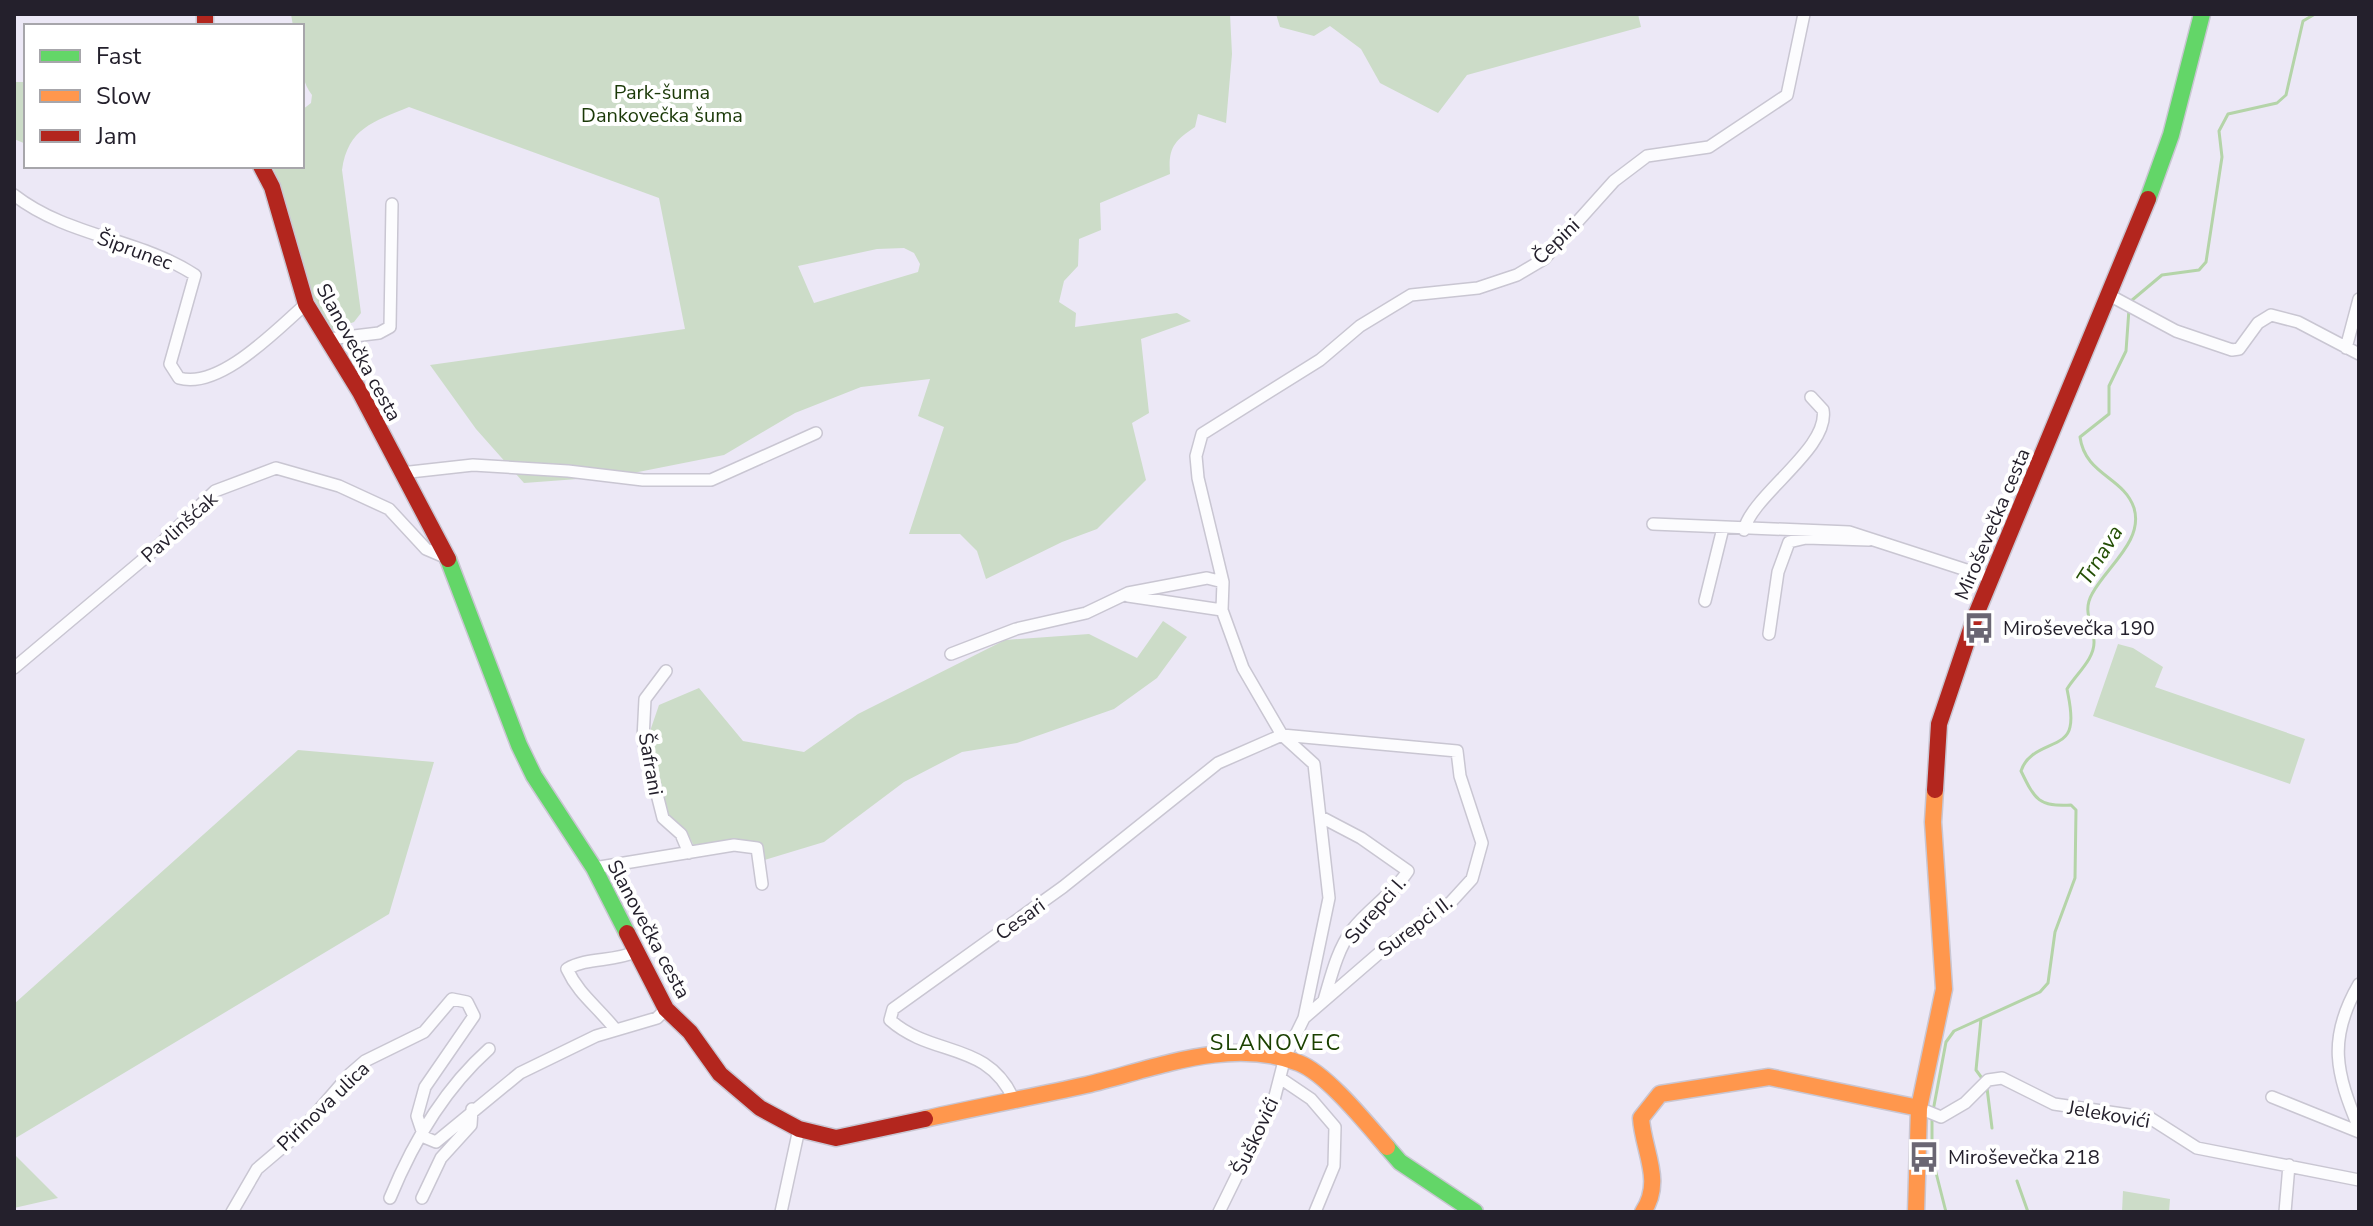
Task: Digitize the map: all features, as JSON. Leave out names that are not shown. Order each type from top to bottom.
[{"type":"street","name":"Čepini","points":[[1223,582],[1198,478],[1196,456],[1202,434],[1320,360],[1360,326],[1411,295],[1478,288],[1517,275],[1544,259],[1614,181],[1647,156],[1709,147],[1787,95],[1804,14]]},
{"type":"street","name":"Miroševečka cesta","points":[[1916,1212],[1944,989],[1944,952],[1933,822],[1939,724],[1952,677],[2109,295],[2171,135],[2202,14]]},
{"type":"street","name":"Slanovečka cesta","points":[[262,168],[272,187],[306,304],[329,339],[447,558],[519,745],[534,776],[594,868],[666,1009],[690,1032],[720,1074],[760,1108],[799,1129],[836,1138],[1014,1100],[1165,1063],[1227,1053],[1263,1052],[1303,1064],[1349,1103],[1400,1162],[1473,1212]]},
{"type":"street","name":"Šiprunec","points":[[14,195],[70,228],[166,256],[195,275],[170,364],[179,378],[196,380],[228,367],[306,304]]},
{"type":"street","points":[[329,339],[379,333],[390,327],[392,204]]},
{"type":"street","points":[[2109,295],[2176,331],[2232,350],[2239,349],[2258,323],[2271,315],[2298,322],[2359,354]]},
{"type":"street","points":[[2346,348],[2359,299]]},
{"type":"street","points":[[1744,530],[1747,518],[1780,483],[1823,422],[1823,410],[1811,397]]},
{"type":"street","points":[[401,473],[473,465],[643,480],[711,480],[816,433]]},
{"type":"street","name":"Pavlinšćak","points":[[14,668],[152,552],[215,491],[276,468],[339,486],[389,509],[426,549],[447,558]]},
{"type":"street","points":[[1653,524],[1849,532],[1991,578]]},
{"type":"street","points":[[1705,601],[1723,528]]},
{"type":"street","points":[[1769,634],[1778,572],[1789,542],[1806,538],[1869,540]]},
{"type":"street","points":[[951,654],[1016,629],[1086,613],[1123,595],[1178,581],[1207,578],[1223,582],[1222,610],[1243,668],[1282,735],[1314,764],[1321,817],[1329,898],[1304,1018],[1285,1057]]},
{"type":"street","points":[[1123,595],[1222,610]]},
{"type":"street","name":"Šafrani","points":[[666,671],[645,699],[643,739],[663,818],[681,834],[689,853]]},
{"type":"street","name":"Surepci II.","points":[[1282,735],[1457,751],[1460,776],[1482,843],[1472,879],[1451,902],[1385,948],[1304,1018]]},
{"type":"street","name":"Cesari","points":[[1014,1100],[1006,1081],[986,1061],[906,1032],[890,1020],[893,1009],[1063,887],[1218,763],[1282,735]]},
{"type":"street","name":"Surepci I.","points":[[1321,817],[1361,838],[1408,871],[1398,887],[1351,931],[1337,959],[1323,1001]]},
{"type":"street","points":[[594,868],[734,845],[757,848],[762,884]]},
{"type":"street","points":[[615,1029],[592,1001],[577,992],[567,969],[579,962],[620,959],[635,952]]},
{"type":"street","points":[[2359,984],[2343,1013],[2337,1045],[2342,1086],[2359,1130]]},
{"type":"street","name":"Pirinova ulica","points":[[232,1212],[257,1169],[297,1135],[365,1061],[424,1032],[452,999],[467,1002],[474,1016],[425,1087],[417,1116],[422,1130]]},
{"type":"street","points":[[422,1130],[424,1137],[436,1142],[472,1109],[520,1073],[615,1029],[641,1025],[657,1018],[666,1009]]},
{"type":"street","points":[[390,1198],[409,1151],[422,1130],[464,1072],[489,1049]]},
{"type":"street","name":"Šuškovići","points":[[1219,1212],[1274,1100],[1285,1057]]},
{"type":"street","points":[[1643,1212],[1653,1196],[1655,1182],[1643,1144],[1641,1118],[1660,1094],[1769,1077],[1929,1112]]},
{"type":"street","points":[[1280,1078],[1311,1099],[1335,1127],[1334,1166],[1315,1212]]},
{"type":"street","name":"Jelekovići","points":[[1929,1112],[1953,1112],[1986,1082],[2007,1079],[2054,1104],[2150,1118],[2197,1148],[2359,1180]]},
{"type":"street","points":[[2272,1097],[2359,1130]]},
{"type":"street","points":[[422,1198],[441,1158],[471,1125],[472,1109]]},
{"type":"street","points":[[781,1212],[799,1129]]},
{"type":"street","points":[[2285,1212],[2289,1165]]},
{"type":"green space","name":"Park-šuma Dankovečka šuma","points":[[291,14],[1230,14],[1232,54],[1226,123],[1198,114],[1195,127],[1171,151],[1170,174],[1100,203],[1101,230],[1079,239],[1078,266],[1064,281],[1059,302],[1076,313],[1075,327],[1177,313],[1191,321],[1141,339],[1149,413],[1132,423],[1146,480],[1097,529],[1062,542],[986,579],[977,551],[960,534],[909,534],[944,427],[918,416],[930,379],[861,387],[795,413],[724,455],[618,476],[524,483],[476,429],[430,365],[685,329],[659,198],[409,107],[384,117],[356,136],[345,156],[342,170],[361,313],[354,322],[332,330],[304,281],[274,168],[304,168],[304,108],[311,103],[312,95],[304,79],[304,24],[293,24]],"holes":[[[904,248],[914,253],[920,264],[918,272],[814,303],[798,266],[877,249]]]},
{"type":"green space","points":[[1276,14],[1638,14],[1641,27],[1467,75],[1438,113],[1380,83],[1361,49],[1330,26],[1314,36],[1280,27]]},
{"type":"green space","points":[[14,82],[24,82],[24,143],[14,139]]},
{"type":"green space","points":[[1163,621],[1187,637],[1157,678],[1114,709],[1017,743],[962,752],[904,782],[824,842],[761,861],[763,845],[736,840],[695,848],[688,834],[668,815],[655,778],[648,737],[659,705],[699,688],[743,741],[804,752],[858,714],[1005,640],[1089,634],[1137,658]]},
{"type":"green space","points":[[2118,644],[2133,648],[2163,667],[2155,687],[2305,739],[2290,784],[2093,716]]},
{"type":"green space","points":[[298,750],[434,762],[389,914],[14,1139],[14,1004]]},
{"type":"green space","points":[[14,1154],[58,1198],[14,1208]]},
{"type":"green space","points":[[2123,1191],[2170,1199],[2169,1212],[2122,1212]]},
{"type":"waterway","name":"Trnava","points":[[2131,301],[2162,275],[2199,270],[2206,262],[2222,157],[2219,131],[2228,114],[2277,103],[2286,95],[2303,21],[2315,14]]},
{"type":"waterway","name":"Trnava","points":[[1933,1111],[1946,1042],[1954,1031],[2040,992],[2048,983],[2055,932],[2075,878],[2076,810],[2071,805],[2052,805],[2039,800],[2021,771],[2032,755],[2067,734],[2071,718],[2067,689],[2093,648],[2089,600],[2134,532],[2136,520],[2129,498],[2089,460],[2080,437],[2109,414],[2109,386],[2126,351],[2129,309]]},
{"type":"waterway","points":[[1981,1019],[1976,1070],[1984,1081]]},
{"type":"waterway","points":[[1987,1088],[1992,1128]]},
{"type":"waterway","name":"Trnava","points":[[1932,1118],[1932,1157],[1946,1212]]},
{"type":"waterway","points":[[2017,1181],[2028,1212]]},
{"type":"traffic: fast","points":[[2148,199],[2171,135],[2202,14]]},
{"type":"traffic: fast","points":[[448,559],[519,745],[534,776],[594,868],[627,933]]},
{"type":"traffic: fast","points":[[1387,1147],[1400,1162],[1475,1212]]},
{"type":"traffic: slow","points":[[1916,1212],[1919,1108],[1944,989],[1933,822],[1935,790]]},
{"type":"traffic: slow","points":[[925,1119],[1086,1085],[1192,1058],[1246,1053],[1273,1056],[1310,1069],[1346,1100],[1387,1147]]},
{"type":"traffic: slow","points":[[1643,1212],[1652,1189],[1652,1177],[1641,1118],[1660,1094],[1769,1077],[1919,1108]]},
{"type":"traffic: jam","points":[[205,14],[205,24]]},
{"type":"traffic: jam","points":[[262,168],[272,187],[306,304],[360,392],[448,559]]},
{"type":"traffic: jam","points":[[1935,790],[1939,724],[1975,617],[2148,199]]},
{"type":"traffic: jam","points":[[627,933],[666,1009],[690,1032],[720,1074],[760,1108],[799,1129],[836,1138],[925,1119]]},
{"type":"place","name":"Miroševečka 190","points":[[1979,628]]},
{"type":"place","name":"Miroševečka 218","points":[[1924,1157]]},
{"type":"district","name":"SLANOVEC","points":[[1276,1042]]}]
